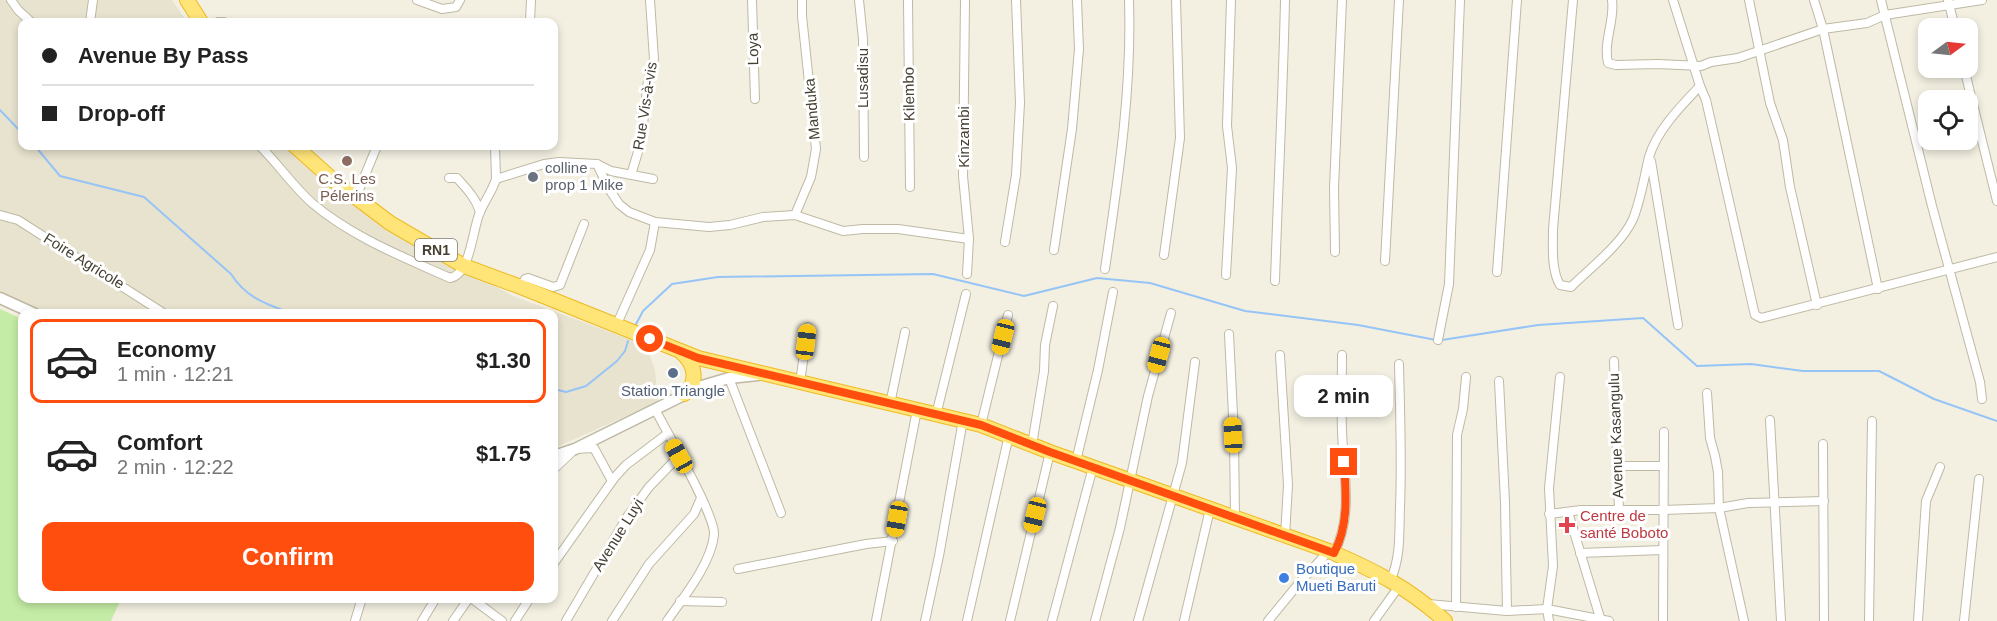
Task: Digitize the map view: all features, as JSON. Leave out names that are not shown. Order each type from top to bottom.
[{"type":"highway","points":[[187,0],[198,18]]},
{"type":"highway","name":"RN1","points":[[299,150],[333,180],[390,223],[464,266],[698,358],[963,420],[1009,435],[1050,452],[1331,552],[1395,582],[1426,603],[1445,621]]},
{"type":"highway","points":[[678,350],[689,359],[693,369],[693,384],[684,394]]},
{"type":"street","points":[[11,0],[27,18]]},
{"type":"street","points":[[91,18],[93,0]]},
{"type":"street","points":[[417,0],[447,9],[456,7],[460,0]]},
{"type":"street","points":[[530,18],[531,0]]},
{"type":"street","name":"Rue Vis-à-vis","points":[[631,175],[641,142],[648,80],[654,59],[651,0]]},
{"type":"street","name":"Loya","points":[[752,0],[754,99]]},
{"type":"street","name":"Manduka","points":[[795,215],[810,177],[816,149],[802,0]]},
{"type":"street","name":"Lusadisu","points":[[860,0],[863,39],[864,157]]},
{"type":"street","name":"Kilembo","points":[[908,0],[910,187]]},
{"type":"street","name":"Kinzambi","points":[[965,0],[963,176],[969,239],[967,274]]},
{"type":"street","points":[[1005,242],[1016,175],[1020,103],[1016,0]]},
{"type":"street","points":[[1054,250],[1073,118],[1079,49],[1077,0]]},
{"type":"street","points":[[1105,269],[1125,132],[1129,0]]},
{"type":"street","points":[[1164,255],[1180,138],[1176,0]]},
{"type":"street","points":[[1226,274],[1232,168],[1227,126],[1231,0]]},
{"type":"street","points":[[1275,281],[1277,199],[1283,110],[1285,0]]},
{"type":"street","points":[[1335,252],[1334,188],[1342,0]]},
{"type":"street","points":[[1385,261],[1399,0]]},
{"type":"street","points":[[1438,340],[1449,284],[1460,0]]},
{"type":"street","points":[[1497,272],[1518,0]]},
{"type":"street","points":[[1573,0],[1553,229],[1555,262],[1560,285],[1571,287],[1618,240],[1632,221],[1643,188],[1650,155],[1670,122],[1700,86]]},
{"type":"street","points":[[1612,0],[1613,8],[1607,36],[1608,63],[1701,66],[1760,52],[1823,29],[1867,23],[1885,15],[1949,3],[1982,0]]},
{"type":"street","points":[[1674,0],[1706,100],[1755,315],[1761,318],[1817,305],[1997,257]]},
{"type":"street","points":[[1749,0],[1775,120],[1783,140],[1790,187],[1817,305]]},
{"type":"street","points":[[1814,0],[1823,29],[1878,290]]},
{"type":"street","points":[[1881,0],[1932,206],[1980,381],[1982,399]]},
{"type":"street","points":[[1949,3],[1953,18]]},
{"type":"street","points":[[1966,78],[1997,201]]},
{"type":"street","points":[[264,150],[312,203],[330,217],[375,244],[450,278],[458,275],[464,266],[480,212],[492,192],[496,179],[495,150]]},
{"type":"street","points":[[356,197],[375,150]]},
{"type":"street","points":[[1650,155],[1678,325]]},
{"type":"street","points":[[496,179],[544,164],[559,162],[597,164],[612,171],[653,179]]},
{"type":"street","points":[[597,164],[609,189],[620,204],[629,212],[655,222],[709,228],[771,216],[795,215],[843,231],[898,229],[969,239]]},
{"type":"street","points":[[449,178],[457,178],[469,191],[480,212]]},
{"type":"street","name":"Foire Agricole","points":[[0,215],[18,220],[157,309]]},
{"type":"street","points":[[615,326],[650,250],[655,222]]},
{"type":"street","points":[[521,287],[528,278],[553,286],[560,285],[584,224]]},
{"type":"street","points":[[1076,461],[1098,370],[1113,292]]},
{"type":"street","points":[[936,415],[966,294]]},
{"type":"street","points":[[0,298],[24,309]]},
{"type":"street","points":[[1032,445],[1044,371],[1045,345],[1053,306]]},
{"type":"street","points":[[1095,621],[1131,481],[1148,396],[1171,313]]},
{"type":"street","points":[[981,425],[1008,315]]},
{"type":"street","points":[[800,382],[808,327]]},
{"type":"street","points":[[890,404],[905,332]]},
{"type":"street","points":[[1228,334],[1235,519]]},
{"type":"street","points":[[1280,355],[1288,485],[1285,536]]},
{"type":"street","points":[[1268,621],[1300,582],[1338,544],[1346,503],[1342,430],[1342,355]]},
{"type":"street","name":"Avenue Kasangulu","points":[[1614,361],[1619,511]]},
{"type":"street","points":[[1138,621],[1182,462],[1195,362]]},
{"type":"street","points":[[1374,621],[1395,582],[1399,546],[1401,443],[1399,364]]},
{"type":"street","points":[[558,455],[575,449],[684,394],[709,384],[729,378],[763,374]]},
{"type":"street","points":[[1549,621],[1547,609],[1553,566],[1549,488],[1560,377]]},
{"type":"street","points":[[729,378],[781,513]]},
{"type":"street","points":[[1456,607],[1457,435],[1463,409],[1466,378]]},
{"type":"street","points":[[1499,381],[1507,611]]},
{"type":"street","points":[[1707,393],[1710,438],[1718,472],[1719,508],[1744,621]]},
{"type":"street","points":[[655,409],[701,498],[714,531],[701,569],[667,621]]},
{"type":"street","points":[[876,621],[917,410]]},
{"type":"street","points":[[925,621],[963,420]]},
{"type":"street","points":[[1770,420],[1781,621]]},
{"type":"street","points":[[1869,621],[1872,421]]},
{"type":"street","points":[[1663,621],[1664,432]]},
{"type":"street","points":[[558,557],[626,465],[667,434]]},
{"type":"street","points":[[968,621],[1009,435]]},
{"type":"street","points":[[1823,444],[1824,621]]},
{"type":"street","points":[[558,465],[575,449],[594,448],[612,481]]},
{"type":"street","points":[[1010,621],[1050,452]]},
{"type":"street","name":"Avenue Luyi","points":[[566,621],[627,517],[649,487],[679,456]]},
{"type":"street","points":[[1617,466],[1664,466]]},
{"type":"street","points":[[1918,621],[1926,501],[1940,466]]},
{"type":"street","points":[[1052,621],[1093,467]]},
{"type":"street","points":[[1964,621],[1979,479]]},
{"type":"street","points":[[612,621],[649,564],[694,514],[701,498]]},
{"type":"street","points":[[1550,514],[1590,510],[1719,508],[1748,503],[1824,501]]},
{"type":"street","points":[[1184,621],[1210,509]]},
{"type":"street","points":[[1569,512],[1601,621]]},
{"type":"street","points":[[738,568],[893,541]]},
{"type":"street","points":[[1580,553],[1663,550]]},
{"type":"street","points":[[680,601],[722,602]]},
{"type":"street","points":[[355,621],[360,603]]},
{"type":"street","points":[[422,621],[433,603]]},
{"type":"street","points":[[453,621],[466,603]]},
{"type":"street","points":[[477,603],[502,621]]},
{"type":"street","points":[[515,621],[527,603]]},
{"type":"street","points":[[1426,603],[1507,611],[1547,609],[1609,621]]},
{"type":"shaded area","points":[[0,0],[172,0],[184,18],[18,18],[18,150],[290,150],[383,225],[513,296],[548,309],[37,309],[0,292]]},
{"type":"shaded area","points":[[558,313],[634,341],[649,353],[655,370],[658,402],[558,446]]},
{"type":"green space","points":[[0,309],[18,317],[18,603],[119,603],[111,621],[0,621]]},
{"type":"waterway","points":[[0,110],[18,129]]},
{"type":"waterway","points":[[38,150],[60,176],[144,197],[231,274],[251,295],[280,309]]},
{"type":"waterway","points":[[635,326],[643,311],[672,284],[718,277],[933,274],[1024,296],[1097,278],[1150,283],[1245,311],[1358,325],[1436,340]]},
{"type":"waterway","points":[[1442,340],[1538,325],[1643,318],[1697,366],[1751,364],[1803,371],[1879,371],[1934,399],[1997,421]]},
{"type":"waterway","points":[[558,390],[566,392],[586,386],[617,361],[625,351],[628,341]]},
{"type":"place","name":"C.S. Les Pélerins","points":[[347,161]]},
{"type":"place","name":"colline prop 1 Mike","points":[[533,177]]},
{"type":"place","name":"Station Triangle","points":[[673,373]]},
{"type":"place","name":"Centre de santé Boboto","points":[[1567,525]]},
{"type":"place","name":"Boutique Mueti Baruti","points":[[1284,578]]},
{"type":"route","points":[[650,339],[698,358],[981,425],[1050,452],[1334,553],[1343,526],[1346,503],[1344,462]]}]
